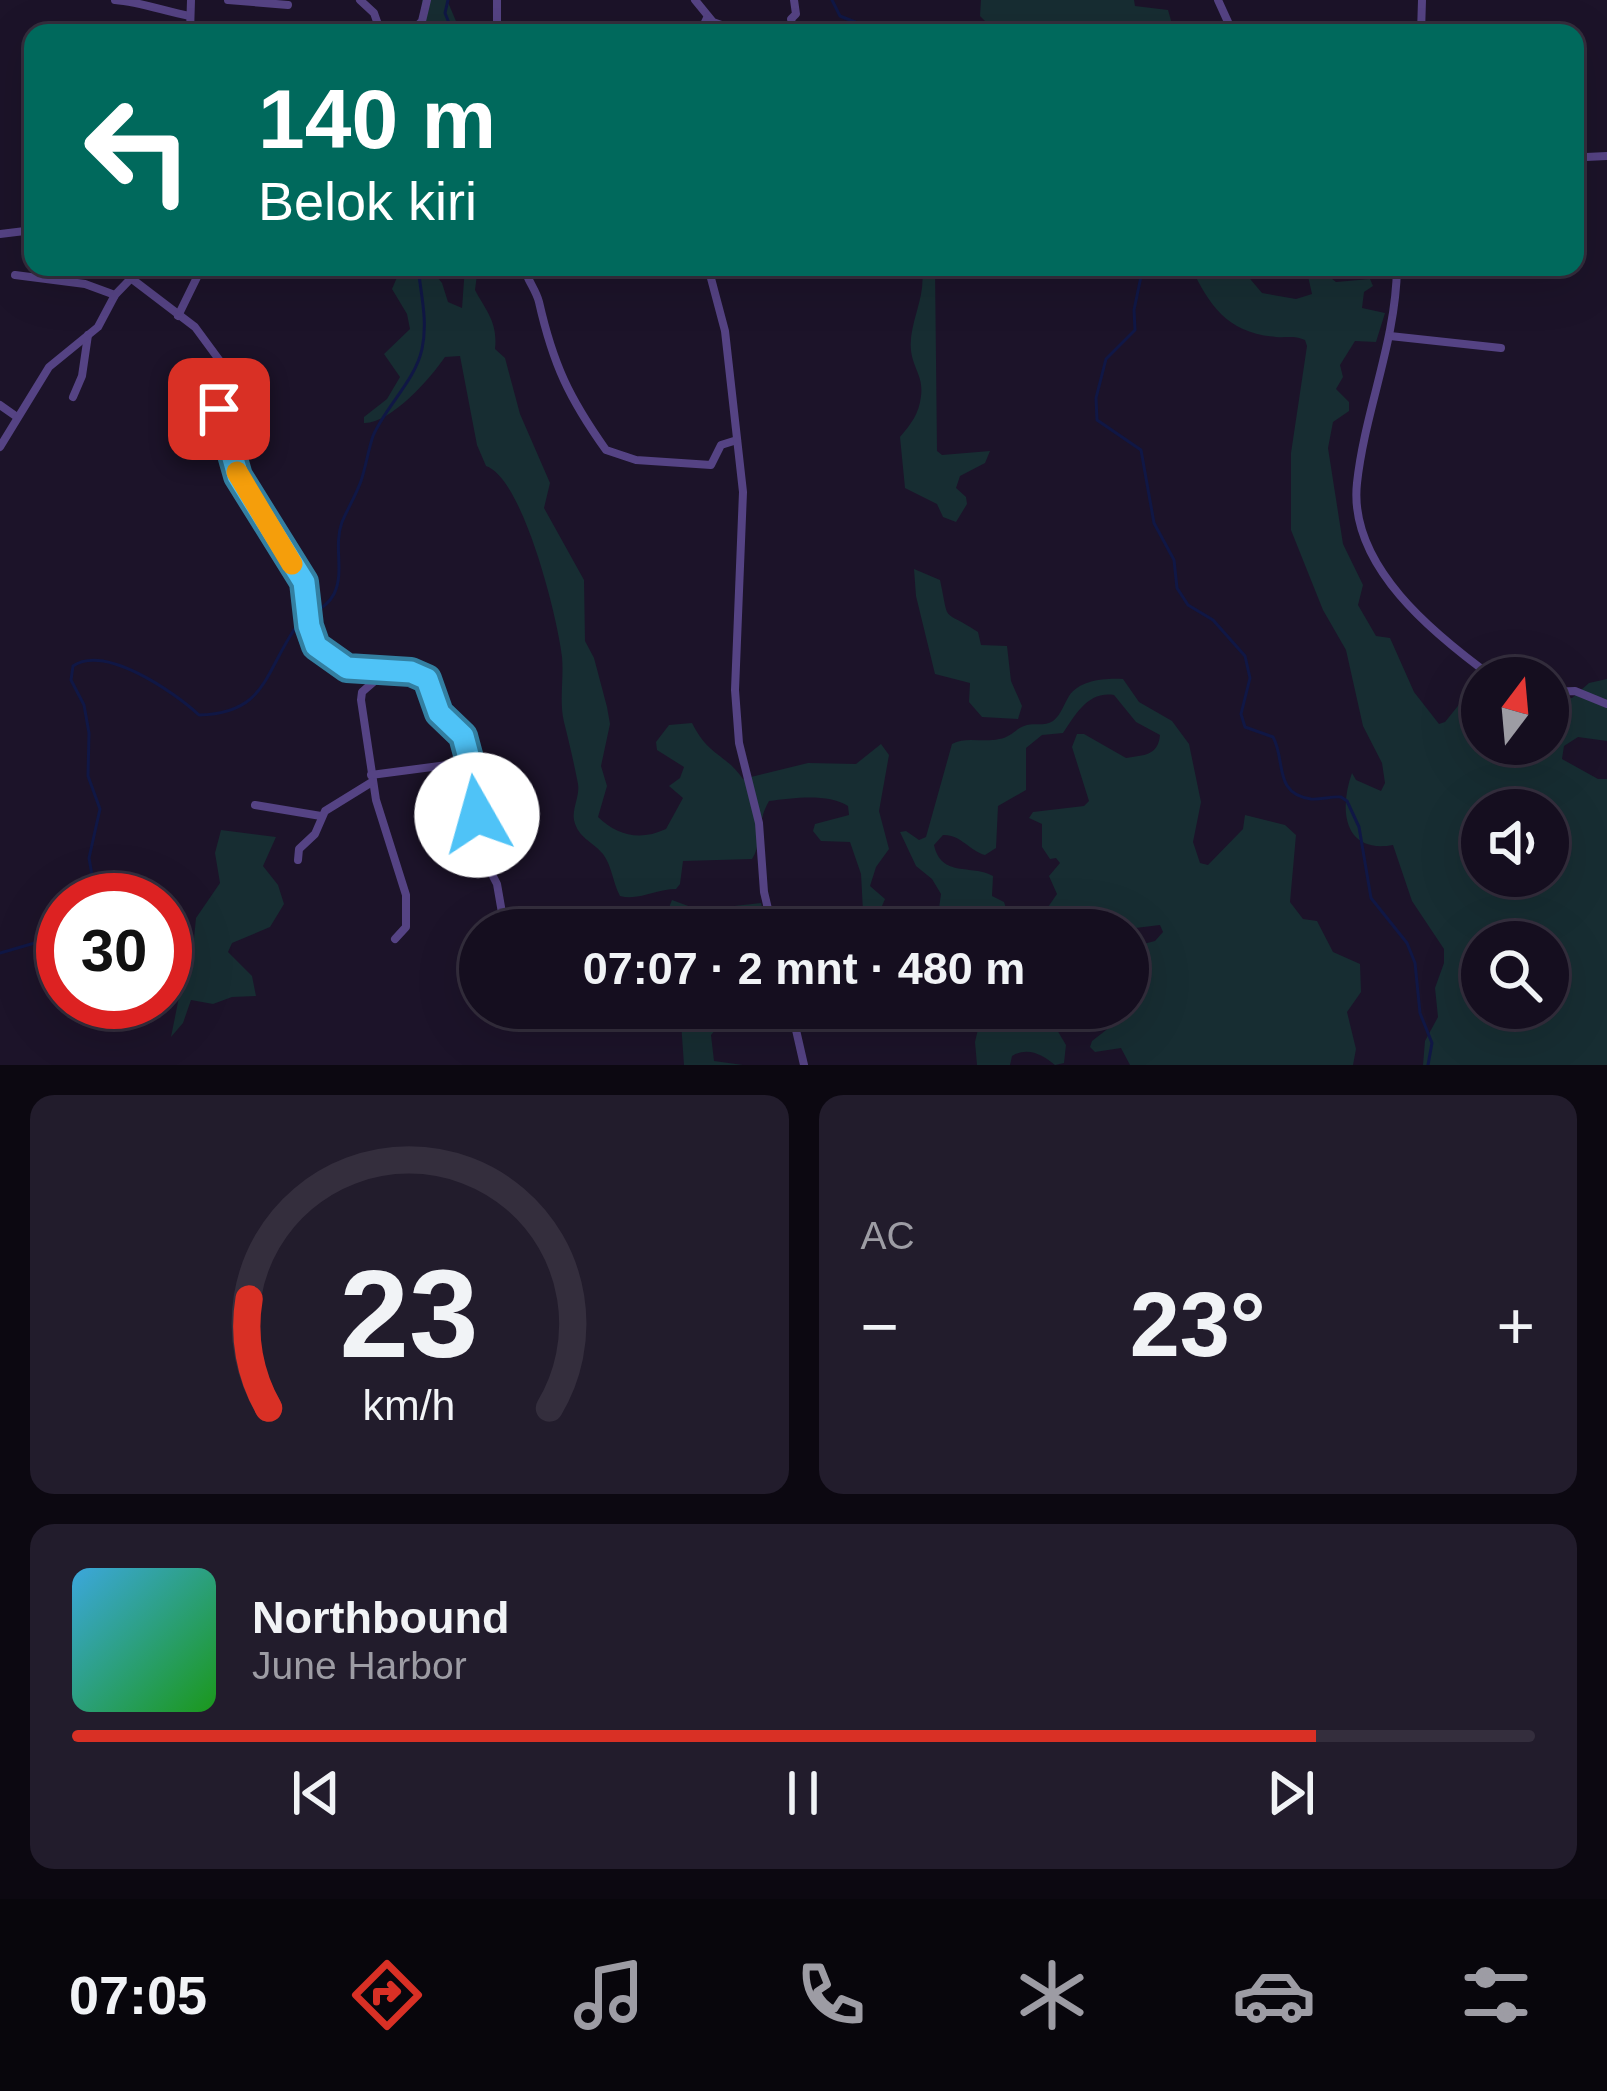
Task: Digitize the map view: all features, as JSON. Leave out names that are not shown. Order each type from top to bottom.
[{"type":"street","points":[[115,0],[190,16]]},
{"type":"street","points":[[190,24],[191,0]]},
{"type":"street","points":[[228,0],[288,5]]},
{"type":"street","points":[[360,0],[378,24]]},
{"type":"street","points":[[695,0],[707,18],[722,24]]},
{"type":"street","points":[[704,24],[707,18]]},
{"type":"street","points":[[15,275],[85,284],[115,295]]},
{"type":"street","points":[[0,447],[49,367],[100,323],[115,295],[135,276]]},
{"type":"street","points":[[178,316],[198,276]]},
{"type":"street","points":[[528,276],[559,373],[606,450],[636,460],[711,465],[721,445],[736,440]]},
{"type":"street","points":[[711,276],[725,331],[743,499],[736,712],[759,824],[768,909]]},
{"type":"street","points":[[1396,276],[1390,336],[1358,477],[1358,509],[1363,532],[1396,591],[1429,629],[1466,657]]},
{"type":"street","points":[[133,279],[195,327],[220,361],[217,398],[238,476],[304,582],[316,646],[347,668],[411,672],[427,679],[439,713],[463,736],[470,762],[484,784],[476,821],[480,851],[497,884],[502,909]]},
{"type":"street","points":[[73,397],[82,376],[88,334]]},
{"type":"street","points":[[1390,336],[1501,348]]},
{"type":"street","points":[[0,405],[16,417]]},
{"type":"street","points":[[380,670],[377,680],[361,695],[372,778],[406,895],[406,927],[395,939]]},
{"type":"street","points":[[1569,691],[1607,704]]},
{"type":"street","points":[[298,860],[299,849],[316,834],[322,816],[372,778],[470,762]]},
{"type":"street","points":[[255,805],[322,816]]},
{"type":"street","points":[[796,1029],[804,1065]]},
{"type":"green space","points":[[422,0],[447,0],[457,24],[421,24]]},
{"type":"green space","points":[[981,0],[1134,0],[1135,6],[1168,10],[1172,24],[988,24],[980,16]]},
{"type":"green space","points":[[398,276],[436,276],[448,302],[462,308],[464,276],[477,276],[475,290],[493,324],[495,349],[505,358],[520,414],[550,483],[544,508],[584,580],[585,641],[594,658],[610,724],[601,766],[607,786],[598,817],[630,835],[666,829],[683,798],[669,786],[680,778],[684,767],[657,750],[656,742],[669,725],[692,723],[743,779],[808,763],[856,764],[881,744],[889,755],[879,811],[889,849],[870,886],[885,899],[882,906],[863,909],[861,874],[850,842],[821,841],[813,831],[815,824],[849,815],[848,806],[810,798],[769,801],[752,859],[683,861],[676,889],[620,896],[606,859],[574,820],[578,784],[563,714],[562,657],[554,613],[525,522],[477,445],[460,356],[445,357],[397,408],[364,423],[364,417],[387,399],[400,377],[384,354],[410,329],[392,289]]},
{"type":"green space","points":[[935,276],[937,451],[942,455],[990,451],[985,463],[960,476],[956,488],[967,504],[956,522],[943,517],[937,504],[905,488],[900,437],[914,418],[921,396],[911,348],[923,279]]},
{"type":"green space","points":[[1196,276],[1248,276],[1262,293],[1296,299],[1312,294],[1308,276],[1328,276],[1336,282],[1370,279],[1373,286],[1364,292],[1362,308],[1385,313],[1376,342],[1355,341],[1340,365],[1343,377],[1336,389],[1349,402],[1349,411],[1333,422],[1328,448],[1343,544],[1363,585],[1358,605],[1376,636],[1390,638],[1414,692],[1439,724],[1461,702],[1461,765],[1569,763],[1607,779],[1607,1065],[1423,1065],[1425,1041],[1438,1017],[1435,988],[1444,949],[1412,901],[1393,845],[1364,843],[1349,826],[1346,801],[1352,773],[1356,780],[1381,791],[1385,783],[1382,763],[1363,726],[1346,650],[1323,610],[1291,530],[1291,453],[1307,346],[1301,338],[1245,330],[1223,316]]},
{"type":"green space","points":[[914,569],[940,580],[948,614],[978,632],[981,645],[1007,646],[1011,681],[1022,706],[1018,719],[982,717],[969,702],[970,683],[935,674]]},
{"type":"green space","points":[[1123,679],[1139,702],[1172,721],[1189,744],[1201,802],[1193,842],[1200,863],[1208,865],[1243,829],[1245,815],[1285,825],[1296,835],[1290,902],[1303,919],[1317,921],[1333,952],[1360,964],[1361,992],[1347,1012],[1356,1049],[1353,1065],[1130,1065],[1121,1048],[1095,1052],[1090,1047],[1107,1029],[1149,1029],[1149,943],[1163,932],[1160,925],[1149,926],[1149,909],[1047,909],[1057,894],[1049,876],[1060,863],[1050,859],[1042,847],[1042,824],[1029,818],[1033,812],[1084,806],[1089,801],[1072,747],[1077,734],[1126,758],[1156,747],[1160,735],[1136,722],[1114,695],[1090,700],[1063,733],[1042,735],[1026,748],[1026,790],[998,806],[996,848],[985,855],[943,835],[934,845],[950,866],[993,876],[992,896],[1004,902],[1006,909],[939,909],[941,894],[916,866],[900,832],[919,840],[926,837],[952,744],[999,739],[1024,726],[1050,723],[1079,686]]},
{"type":"green space","points":[[1607,679],[1607,741],[1578,737],[1569,743],[1569,698],[1589,683]]},
{"type":"green space","points":[[221,830],[276,837],[263,866],[278,885],[284,904],[270,927],[232,943],[228,952],[252,976],[256,996],[213,1004],[192,1000],[192,958],[196,918],[220,883],[215,853]]},
{"type":"green space","points":[[672,900],[696,909],[668,909]]},
{"type":"green space","points":[[761,903],[763,909],[708,909]]},
{"type":"green space","points":[[681,1029],[716,1029],[711,1035],[714,1061],[743,1065],[684,1065]]},
{"type":"green space","points":[[978,1029],[1056,1029],[1066,1045],[1064,1063],[1055,1065],[1024,1052],[1012,1056],[1010,1065],[977,1065]]},
{"type":"waterway","points":[[448,0],[445,13],[449,24]]},
{"type":"waterway","points":[[832,0],[840,16],[860,24]]},
{"type":"waterway","points":[[92,873],[89,858],[100,809],[88,776],[89,733],[84,705],[71,680],[73,666],[87,661],[120,666],[157,684],[199,715],[237,707],[260,689],[294,630],[334,594],[342,522],[361,481],[373,436],[422,349],[419,276]]},
{"type":"waterway","points":[[1141,276],[1135,330],[1106,359],[1096,398],[1097,420],[1141,450],[1154,523],[1174,560],[1177,588],[1188,605],[1213,620],[1245,656],[1250,678],[1241,714],[1245,727],[1273,737],[1286,783],[1299,796],[1347,801],[1359,827],[1371,898],[1407,943],[1415,963],[1420,1013],[1432,1043],[1428,1065]]},
{"type":"waterway","points":[[0,953],[36,943]]},
{"type":"slow traffic","points":[[237,472],[292,564]]},
{"type":"route","points":[[219,409],[238,476],[304,582],[316,646],[347,668],[411,672],[427,679],[439,713],[463,736],[470,762],[484,784],[477,815]]}]
